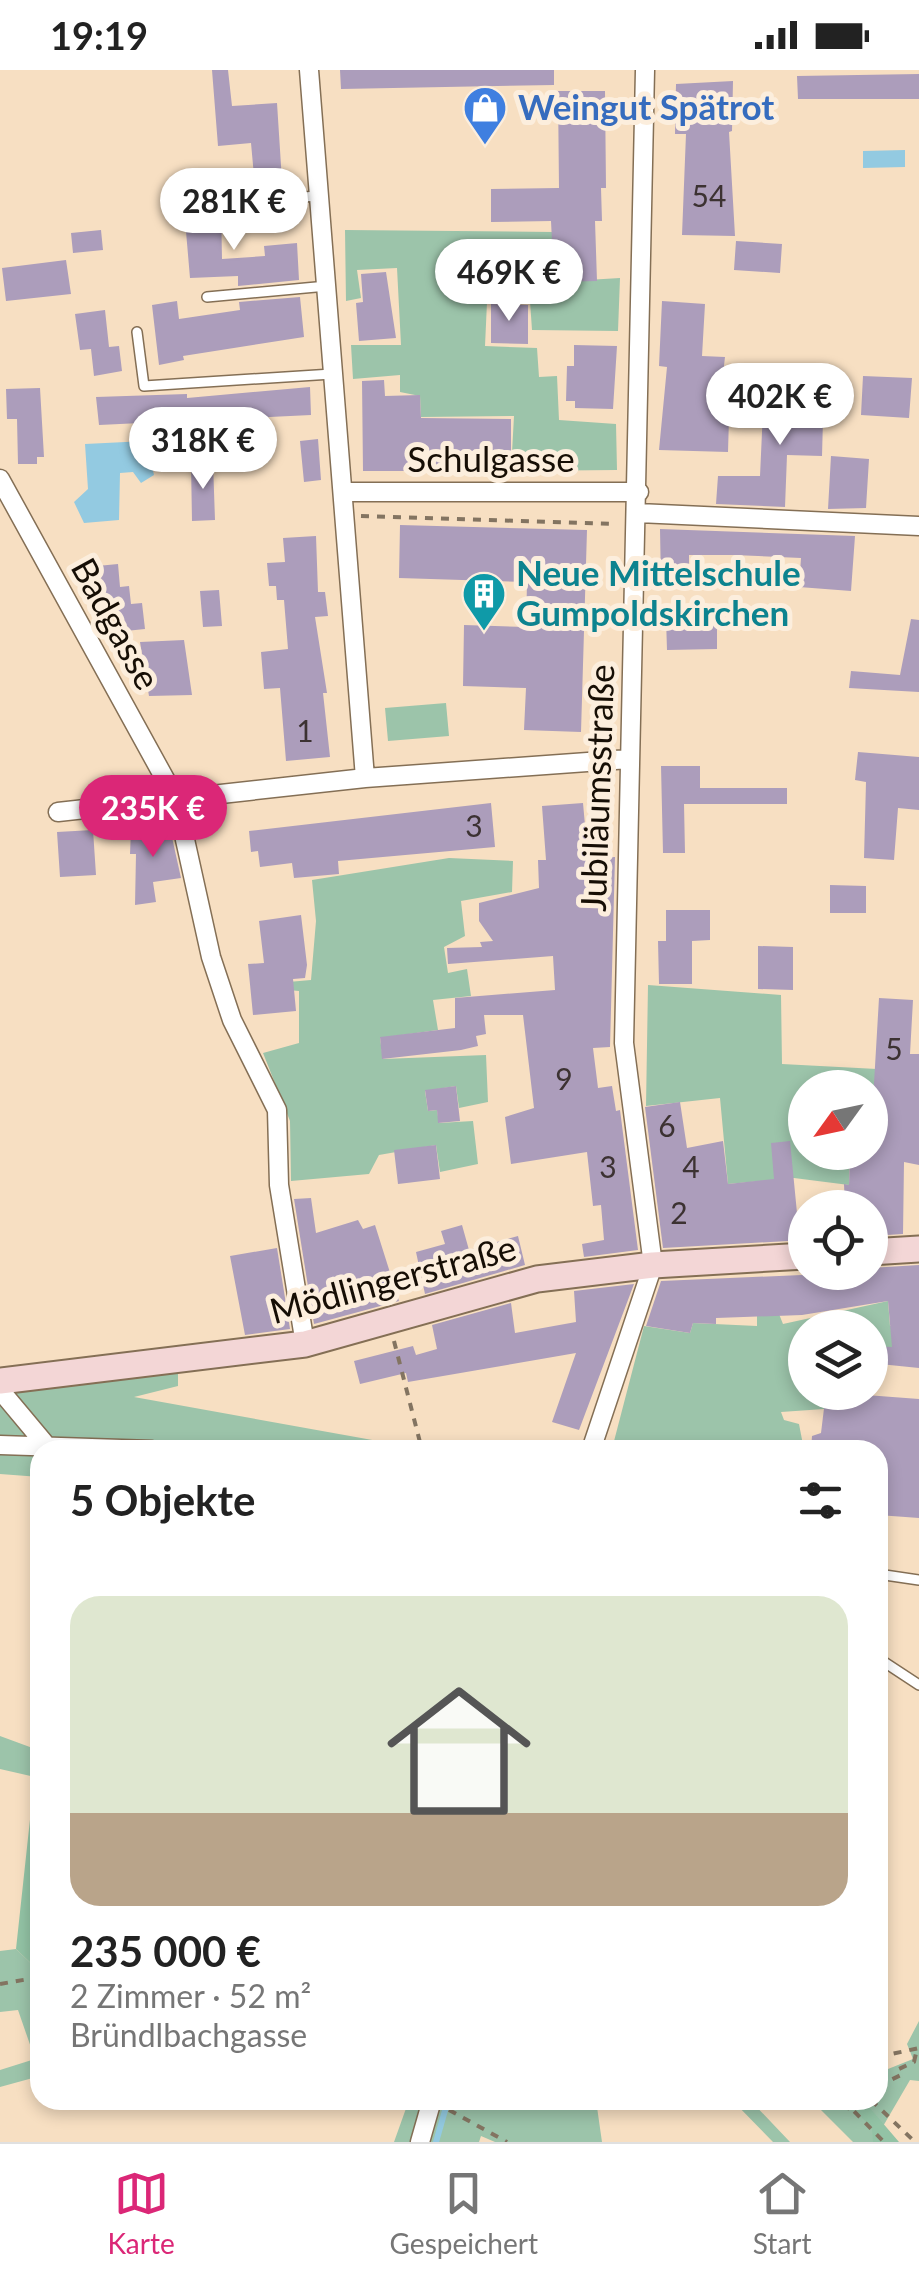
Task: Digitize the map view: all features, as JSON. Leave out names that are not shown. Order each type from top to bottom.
[{"type":"main road","points":[[888,1251],[919,1249]]},
{"type":"main road","name":"Mödlingerstraße","points":[[0,1382],[305,1344],[537,1279],[653,1265],[788,1257]]},
{"type":"street","points":[[309,70],[365,778]]},
{"type":"street","name":"Jubiläumsstraße","points":[[645,70],[639,492],[628,759],[624,1044],[653,1265]]},
{"type":"street","name":"Badgasse","points":[[0,479],[176,799],[211,957],[232,1020],[278,1110],[279,1185],[305,1344]]},
{"type":"street","name":"Schulgasse","points":[[342,492],[639,492]]},
{"type":"street","points":[[638,513],[919,526]]},
{"type":"street","points":[[58,812],[365,778],[628,759]]},
{"type":"street","points":[[595,1440],[653,1265]]},
{"type":"street","points":[[0,1390],[43,1440]]},
{"type":"street","points":[[0,1446],[30,1445]]},
{"type":"street","points":[[420,2142],[428,2110]]},
{"type":"lane","points":[[253,200],[319,196]]},
{"type":"lane","points":[[207,298],[327,286]]},
{"type":"lane","points":[[137,332],[144,386],[334,374]]},
{"type":"lane","points":[[888,1575],[919,1580]]},
{"type":"lane","points":[[888,1664],[919,1684]]},
{"type":"path","points":[[363,516],[617,524]]},
{"type":"path","points":[[389,1322],[419,1440]]},
{"type":"path","points":[[0,1984],[30,1979]]},
{"type":"path","points":[[888,2056],[918,2048],[914,2062],[899,2069],[901,2074],[888,2081]]},
{"type":"path","points":[[449,2110],[507,2142]]},
{"type":"path","points":[[852,2110],[884,2142]]},
{"type":"path","points":[[881,2110],[915,2142]]},
{"type":"green space","points":[[345,230],[553,232],[554,282],[620,278],[618,331],[532,330],[530,301],[487,302],[485,346],[537,348],[539,377],[557,376],[559,420],[616,424],[617,470],[511,471],[514,416],[421,417],[420,396],[400,392],[400,375],[353,379],[351,345],[401,345],[397,268],[357,270],[361,298],[346,301]]},
{"type":"green space","points":[[446,703],[449,736],[388,741],[385,708]]},
{"type":"green space","points":[[449,858],[513,861],[512,892],[461,901],[465,936],[444,947],[448,973],[467,969],[471,996],[433,1000],[438,1030],[380,1038],[383,1059],[486,1055],[488,1102],[459,1108],[456,1086],[425,1091],[428,1111],[437,1110],[439,1123],[473,1121],[478,1164],[440,1172],[436,1145],[379,1155],[369,1174],[291,1181],[290,1121],[263,1053],[299,1043],[299,991],[288,990],[288,982],[311,980],[316,921],[312,880]]},
{"type":"green space","points":[[648,985],[781,995],[782,1064],[877,1069],[788,1070],[788,1170],[849,1170],[849,1185],[794,1178],[728,1184],[720,1098],[646,1106]]},
{"type":"green space","points":[[888,1301],[890,1326],[905,1327],[899,1348],[888,1347],[888,1310],[847,1310]]},
{"type":"green space","points":[[775,1304],[783,1324],[788,1323],[788,1410],[810,1410],[781,1412],[784,1420],[799,1424],[802,1440],[614,1440],[644,1326],[690,1333],[693,1323],[757,1326],[757,1305]]},
{"type":"green space","points":[[178,1371],[178,1386],[134,1397],[373,1440],[30,1440],[30,1476],[0,1474],[0,1390]]},
{"type":"green space","points":[[0,1736],[30,1747],[30,1776],[0,1769]]},
{"type":"green space","points":[[30,1820],[30,1962],[16,1949]]},
{"type":"green space","points":[[16,1949],[30,1962],[30,2045],[18,2010],[0,2012],[0,1951]]},
{"type":"green space","points":[[919,2021],[919,2081],[910,2080],[882,2128],[870,2110],[888,2110],[888,2069],[913,2059],[907,2044]]},
{"type":"green space","points":[[30,2061],[30,2079],[0,2087],[0,2070]]},
{"type":"green space","points":[[405,2110],[597,2110],[602,2142],[495,2142],[481,2136],[479,2142],[394,2142]]},
{"type":"green space","points":[[742,2110],[760,2110],[790,2142],[773,2142]]},
{"type":"green space","points":[[821,2110],[855,2110],[873,2129],[873,2142],[853,2142]]},
{"type":"green space","points":[[855,2110],[872,2110],[899,2142],[873,2142],[872,2129]]},
{"type":"water","points":[[905,150],[905,167],[863,168],[863,151]]},
{"type":"water","points":[[146,441],[154,475],[141,483],[133,472],[120,473],[119,520],[84,523],[74,502],[88,489],[85,444]]},
{"type":"building","points":[[212,70],[228,70],[232,106],[277,103],[282,181],[276,182],[277,190],[237,198],[235,178],[254,176],[251,143],[218,146]]},
{"type":"building","points":[[340,70],[554,70],[554,85],[341,89]]},
{"type":"building","points":[[919,74],[919,99],[798,99],[797,76]]},
{"type":"building","points":[[733,81],[729,132],[735,236],[682,235],[686,134],[675,134],[676,84]]},
{"type":"building","points":[[558,91],[605,91],[606,188],[601,188],[602,221],[595,221],[597,281],[554,282],[551,221],[491,222],[491,189],[559,188]]},
{"type":"building","points":[[221,206],[222,259],[265,256],[264,246],[297,243],[299,280],[238,286],[238,276],[190,278],[184,208]]},
{"type":"building","points":[[101,230],[103,250],[73,253],[71,233]]},
{"type":"building","points":[[736,241],[782,244],[780,273],[734,270]]},
{"type":"building","points":[[66,260],[71,294],[6,301],[2,268]]},
{"type":"building","points":[[386,272],[396,338],[359,341],[356,303],[363,302],[361,274]]},
{"type":"building","points":[[300,297],[304,337],[183,356],[184,360],[159,365],[152,305],[177,301],[179,319],[240,310],[239,302]]},
{"type":"building","points":[[662,301],[705,304],[702,356],[725,357],[722,383],[730,383],[728,452],[659,450],[667,367],[659,366]]},
{"type":"building","points":[[491,304],[528,305],[528,344],[491,343]]},
{"type":"building","points":[[105,310],[109,347],[119,346],[122,371],[94,376],[91,349],[80,350],[75,314]]},
{"type":"building","points":[[574,345],[617,346],[613,409],[575,408],[575,401],[566,401],[567,366],[574,366]]},
{"type":"building","points":[[863,376],[912,378],[909,418],[861,415]]},
{"type":"building","points":[[384,380],[385,396],[420,395],[421,418],[511,419],[511,471],[363,471],[362,381]]},
{"type":"building","points":[[784,382],[824,383],[822,456],[787,455],[785,507],[716,504],[718,476],[760,476],[763,410],[782,411]]},
{"type":"building","points":[[310,387],[311,415],[99,425],[96,397],[187,394],[187,398]]},
{"type":"building","points":[[40,388],[44,457],[37,457],[37,464],[18,464],[17,419],[7,419],[6,389]]},
{"type":"building","points":[[318,439],[321,480],[304,482],[300,441]]},
{"type":"building","points":[[831,456],[869,459],[866,508],[828,509]]},
{"type":"building","points":[[213,462],[215,520],[192,521],[191,463]]},
{"type":"building","name":"Neue Mittelschule Gumpoldskirchen","points":[[400,525],[587,530],[581,732],[524,730],[526,688],[463,686],[464,625],[526,627],[527,582],[399,578]]},
{"type":"building","points":[[660,529],[855,536],[851,591],[799,587],[801,558],[734,555],[689,555],[689,584],[661,584]]},
{"type":"building","points":[[316,536],[318,592],[325,592],[328,616],[315,617],[327,693],[323,693],[330,757],[286,761],[280,688],[264,689],[261,652],[288,649],[284,600],[277,600],[276,586],[269,586],[267,563],[285,562],[283,538]]},
{"type":"building","points":[[118,564],[120,587],[129,586],[131,604],[142,603],[145,629],[116,632],[112,601],[105,602],[103,589],[89,590],[87,567]]},
{"type":"building","points":[[219,590],[222,626],[203,627],[200,591]]},
{"type":"building","points":[[666,618],[717,618],[717,649],[667,650]]},
{"type":"building","points":[[911,619],[919,620],[919,692],[849,688],[851,671],[900,675]]},
{"type":"building","points":[[184,640],[192,695],[149,696],[140,642]]},
{"type":"building","points":[[858,752],[919,757],[919,810],[898,808],[894,860],[864,858],[866,782],[855,780]]},
{"type":"building","points":[[661,766],[700,766],[700,788],[787,788],[787,804],[684,804],[685,853],[663,853]]},
{"type":"building","points":[[491,803],[495,847],[338,861],[339,874],[294,878],[292,863],[260,867],[258,851],[251,852],[249,831]]},
{"type":"building","points":[[583,803],[588,858],[615,857],[610,1047],[593,1048],[598,1088],[612,1086],[616,1111],[620,1110],[638,1250],[584,1257],[582,1244],[604,1240],[601,1205],[593,1206],[587,1152],[511,1164],[505,1117],[534,1108],[523,1015],[484,1015],[486,1034],[476,1036],[478,1046],[461,1050],[382,1059],[380,1037],[455,1028],[455,998],[555,990],[553,956],[448,964],[447,948],[482,947],[480,942],[493,941],[479,921],[479,903],[539,888],[538,860],[546,860],[542,806]]},
{"type":"building","points":[[169,824],[181,878],[153,882],[156,902],[135,905],[136,854],[130,854],[131,830]]},
{"type":"building","points":[[93,830],[96,875],[60,877],[57,832]]},
{"type":"building","points":[[830,885],[866,886],[866,913],[830,913]]},
{"type":"building","points":[[666,910],[710,910],[710,940],[692,941],[692,984],[659,984],[658,941],[666,941]]},
{"type":"building","points":[[301,915],[307,965],[305,978],[293,979],[296,1011],[253,1015],[248,964],[264,963],[259,921]]},
{"type":"building","points":[[758,946],[793,947],[793,990],[758,989]]},
{"type":"building","points":[[879,998],[913,1000],[910,1054],[919,1054],[919,1165],[904,1162],[903,1234],[888,1235],[888,1190],[844,1190],[844,1184],[849,1185],[849,1170],[888,1170],[888,1070],[875,1070]]},
{"type":"building","points":[[456,1086],[460,1121],[438,1123],[437,1110],[428,1111],[425,1090]]},
{"type":"building","points":[[680,1102],[687,1148],[723,1141],[728,1184],[774,1179],[771,1143],[788,1141],[788,1170],[793,1170],[795,1190],[788,1190],[788,1241],[663,1248],[645,1107]]},
{"type":"building","points":[[436,1145],[440,1179],[398,1184],[394,1150]]},
{"type":"building","points":[[311,1198],[316,1233],[358,1220],[363,1229],[375,1225],[399,1301],[314,1324],[294,1199]]},
{"type":"building","points":[[462,1225],[469,1250],[518,1236],[525,1265],[425,1294],[416,1252],[445,1244],[441,1231]]},
{"type":"building","points":[[277,1248],[290,1329],[245,1335],[230,1256]]},
{"type":"building","points":[[919,1265],[919,1368],[888,1365],[888,1347],[892,1347],[888,1301],[833,1310],[788,1310],[788,1315],[716,1318],[716,1324],[693,1323],[690,1333],[646,1326],[661,1281],[788,1276],[788,1290],[888,1290],[888,1267]]},
{"type":"building","points":[[634,1284],[579,1430],[552,1422],[576,1353],[408,1382],[406,1373],[360,1384],[354,1361],[413,1346],[416,1355],[437,1349],[432,1325],[511,1303],[515,1333],[576,1322],[574,1291]]},
{"type":"building","points":[[888,1397],[919,1399],[919,1518],[888,1516],[888,1440],[812,1440],[812,1436],[821,1433],[824,1410],[888,1410]]},
{"type":"waterway","points":[[436,2142],[445,2110]]},
{"type":"place","name":"Weingut Spätrot","points":[[485,146]]},
{"type":"place","name":"Neue Mittelschule Gumpoldskirchen","points":[[484,632]]}]
